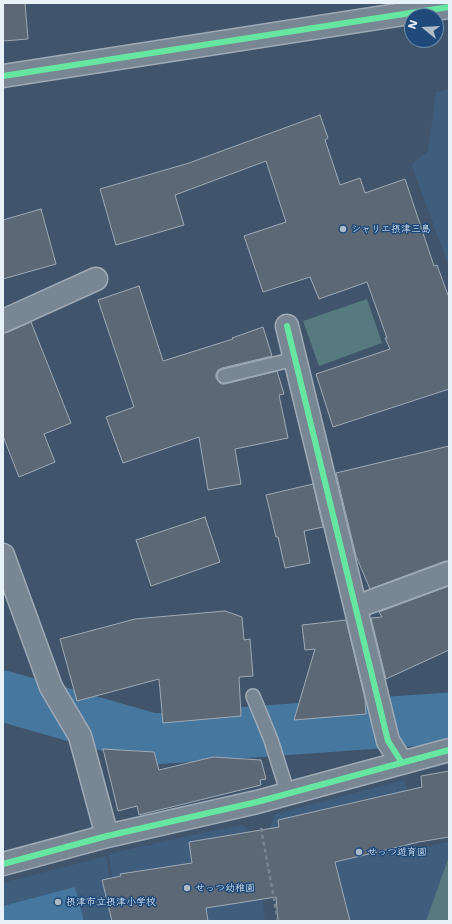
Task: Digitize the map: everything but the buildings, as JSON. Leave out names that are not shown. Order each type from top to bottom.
[{"type":"street","points":[[3,76],[449,7]]},
{"type":"street","points":[[3,321],[96,279]]},
{"type":"street","points":[[287,326],[388,741],[402,763]]},
{"type":"street","points":[[3,555],[51,687],[80,736],[107,836]]},
{"type":"street","points":[[356,607],[449,573]]},
{"type":"street","points":[[3,864],[107,836],[257,802],[449,750]]},
{"type":"lane","points":[[224,376],[295,359]]},
{"type":"lane","points":[[253,696],[271,740],[288,794]]},
{"type":"path","points":[[257,802],[278,921]]},
{"type":"shaded area","points":[[449,89],[449,267],[411,164],[428,151],[436,92]]},
{"type":"shaded area","name":"せっつ遊育園","points":[[405,780],[414,849],[449,842],[449,856],[426,921],[282,921],[267,835],[275,814]]},
{"type":"shaded area","name":"せっつ幼稚園","points":[[242,825],[255,834],[265,921],[119,921],[109,854]]},
{"type":"shaded area","name":"摂津市立摂津小学校","points":[[106,856],[116,921],[3,921],[3,883]]},
{"type":"shaded area","points":[[75,887],[84,921],[3,921],[3,906]]},
{"type":"green space","points":[[367,299],[382,343],[319,366],[303,321]]},
{"type":"green space","points":[[449,856],[449,921],[426,921]]},
{"type":"waterway","points":[[3,696],[153,739],[449,718]]},
{"type":"cycle path","points":[[3,76],[449,7]]},
{"type":"cycle path","points":[[287,326],[388,741],[402,763]]},
{"type":"cycle path","points":[[3,864],[107,836],[257,802],[449,750]]},
{"type":"place","name":"シャリエ摂津三島","points":[[343,229]]},
{"type":"place","name":"せっつ遊育園","points":[[359,852]]},
{"type":"place","name":"せっつ幼稚園","points":[[187,888]]},
{"type":"place","name":"摂津市立摂津小学校","points":[[58,902]]}]
